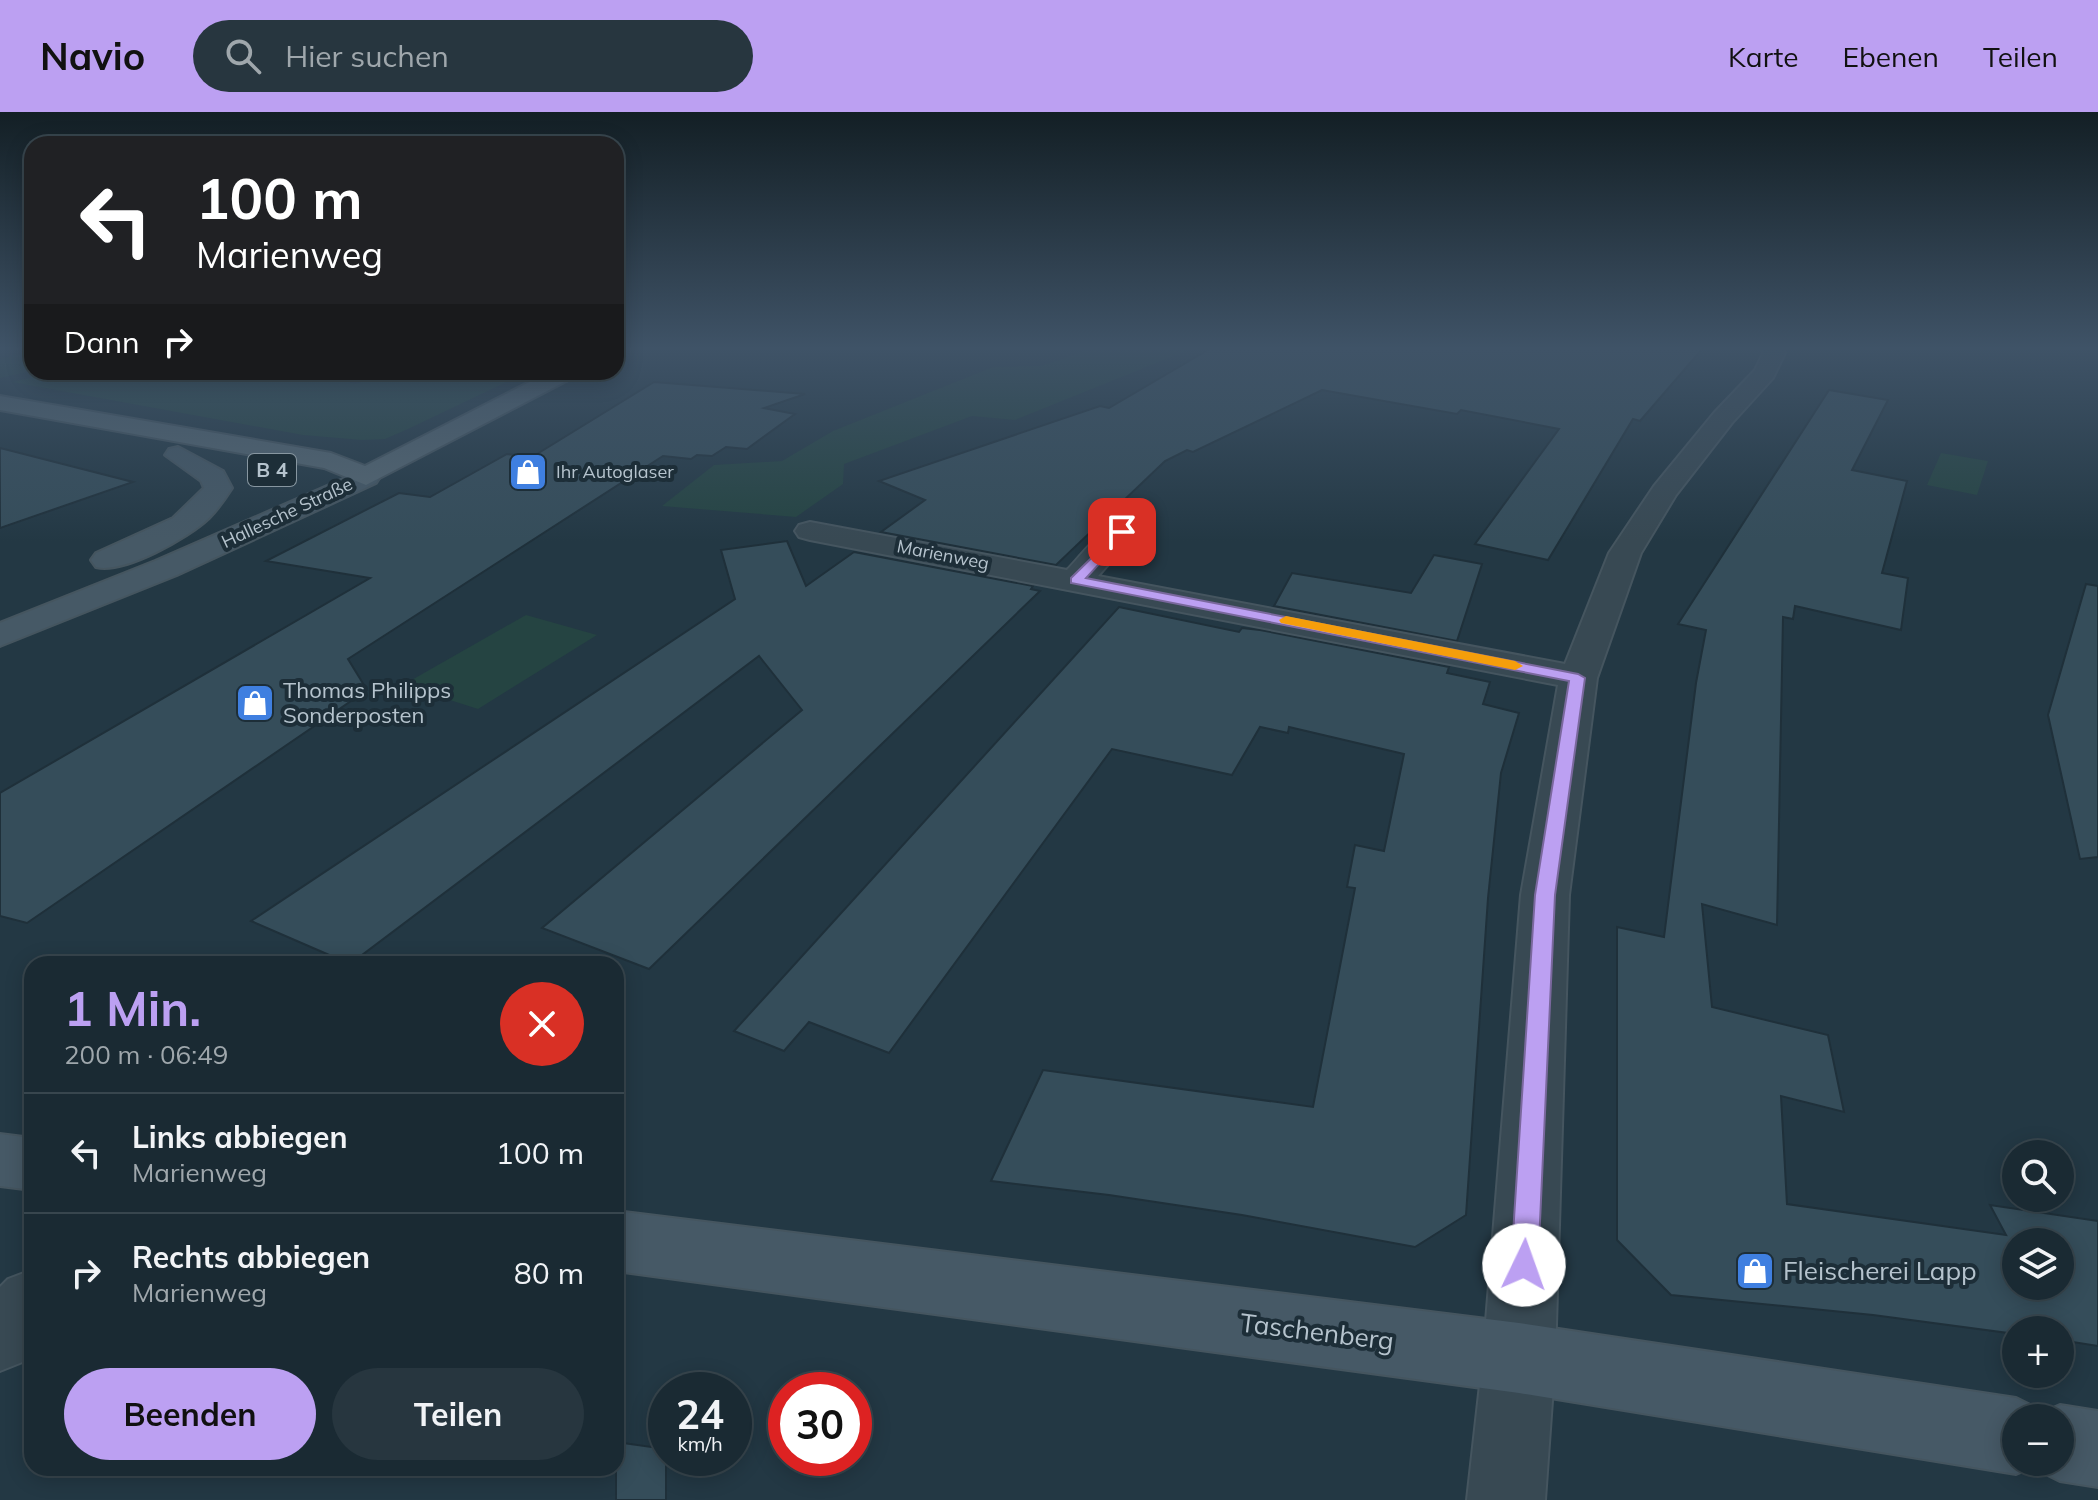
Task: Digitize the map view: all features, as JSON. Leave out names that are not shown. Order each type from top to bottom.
[{"type":"main road","name":"B 4","points":[[50,412],[331,461],[366,477]]},
{"type":"main road","name":"Hallesche Straße","points":[[0,635],[166,568],[366,477],[490,412]]},
{"type":"main road","name":"B 4","points":[[0,423],[276,470],[366,477]]},
{"type":"main road","name":"Hallesche Straße","points":[[0,606],[160,538],[207,507],[218,488],[213,477],[178,455]]},
{"type":"main road","points":[[0,1160],[24,1163]]},
{"type":"main road","name":"Taschenberg","points":[[624,1242],[1519,1358],[2002,1434]]},
{"type":"main road","points":[[2074,1445],[2098,1449]]},
{"type":"street","points":[[1506,1500],[1519,1358],[1545,895],[1578,678],[1625,553],[1664,492],[1729,412]]},
{"type":"street","name":"Marienweg","points":[[810,531],[1578,678]]},
{"type":"street","points":[[1076,580],[1122,532]]},
{"type":"street","points":[[0,1337],[24,1311]]},
{"type":"green space","points":[[175,412],[444,412],[385,439],[303,435]]},
{"type":"green space","points":[[881,412],[1035,412],[1015,420],[972,416],[844,464],[843,484],[796,517],[662,506],[714,465],[782,461],[833,431]]},
{"type":"green space","points":[[1941,453],[1988,461],[1977,495],[1927,485]]},
{"type":"green space","points":[[526,615],[597,635],[478,709],[403,685]]},
{"type":"building","points":[[606,412],[795,414],[747,449],[726,447],[712,456],[697,455],[691,459],[663,456],[348,659],[367,690],[27,923],[0,916],[0,793],[370,578],[266,561],[399,493],[430,497],[507,454],[532,457]]},
{"type":"building","points":[[1083,412],[1277,412],[1193,452],[1187,450],[1165,461],[1056,565],[881,532],[925,500],[879,481]]},
{"type":"building","points":[[1470,412],[1648,412],[1640,421],[1633,419],[1548,560],[1475,544],[1559,429]]},
{"type":"building","points":[[1815,412],[1882,412],[1852,470],[1907,481],[1882,573],[1908,578],[1901,630],[1795,606],[1793,619],[1783,617],[1777,925],[1702,904],[1712,1007],[1828,1035],[1844,1112],[1781,1096],[1787,1204],[2002,1234],[2002,1300],[2074,1300],[2074,1228],[2002,1228],[1990,1205],[2002,1207],[2002,1212],[2037,1212],[2098,1221],[2098,1346],[2074,1342],[2074,1316],[2002,1316],[2002,1332],[1873,1315],[1671,1295],[1617,1240],[1617,927],[1664,937],[1696,683],[1706,630],[1678,624]]},
{"type":"building","points":[[0,448],[133,482],[0,528]]},
{"type":"building","points":[[787,541],[806,586],[854,552],[1033,586],[1031,589],[1040,591],[649,969],[624,959],[624,956],[615,956],[542,928],[802,710],[759,656],[361,956],[332,956],[251,921],[735,599],[721,550]]},
{"type":"building","points":[[1434,555],[1482,564],[1457,641],[1274,606],[1292,573],[1411,593]]},
{"type":"building","points":[[2086,584],[2098,586],[2098,857],[2080,859],[2048,715]]},
{"type":"building","points":[[1119,607],[1239,632],[1242,628],[1260,630],[1449,667],[1447,673],[1490,682],[1483,704],[1519,713],[1501,773],[1488,898],[1466,1215],[1415,1247],[1242,1215],[991,1181],[1043,1070],[1313,1107],[1355,888],[1347,887],[1355,845],[1384,851],[1404,754],[1289,727],[1288,733],[1260,727],[1232,775],[1112,749],[889,1053],[809,1022],[784,1051],[734,1031]]},
{"type":"building","points":[[624,1443],[648,1446],[648,1476],[666,1476],[666,1500],[616,1500],[616,1476],[624,1476]]},
{"type":"slow traffic","points":[[1286,620],[1515,666]]},
{"type":"place","name":"Ihr Autoglaser","points":[[528,472]]},
{"type":"place","name":"Thomas Philipps Sonderposten","points":[[255,703]]},
{"type":"place","name":"Fleischerei Lapp","points":[[1755,1271]]},
{"type":"route","points":[[1122,532],[1076,580],[1578,678],[1545,895],[1524,1265]]}]
